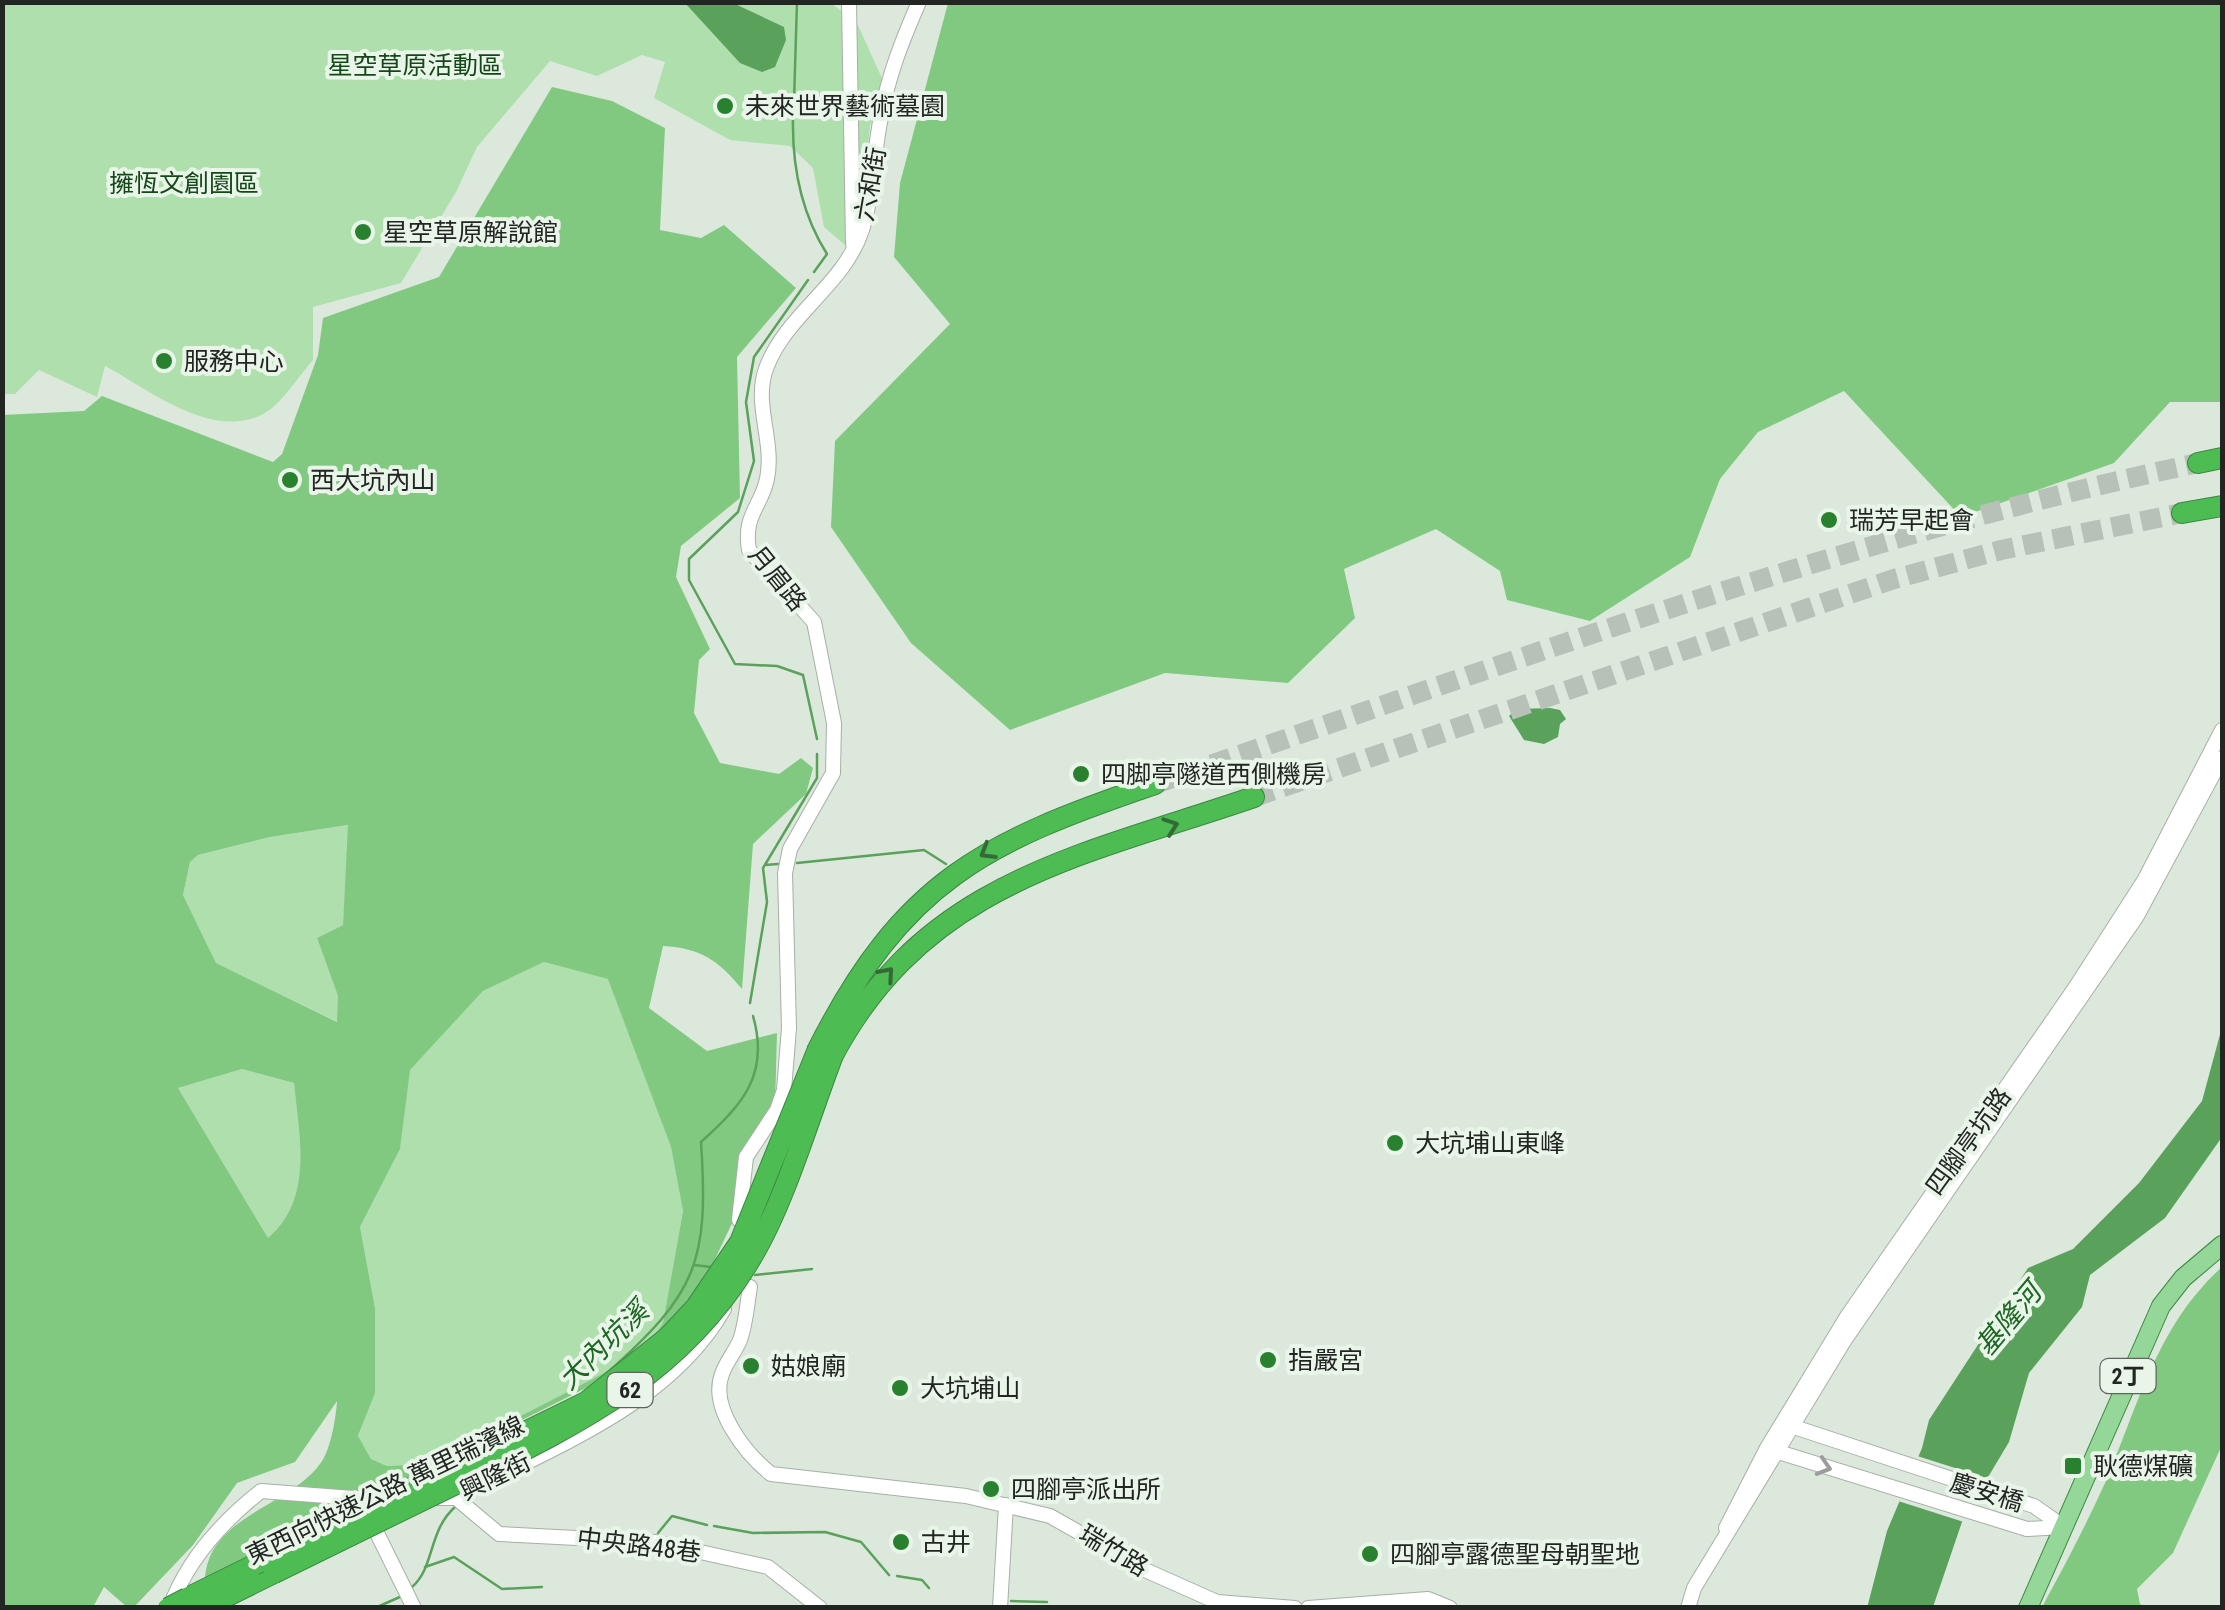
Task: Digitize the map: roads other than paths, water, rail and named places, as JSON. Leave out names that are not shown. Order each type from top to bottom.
[{"type":"highway","points":[[2198,463],[2222,458]]},
{"type":"highway","points":[[2182,513],[2222,506]]},
{"type":"highway","name":"東西向快速公路 萬里瑞濱線","points":[[182,1605],[594,1414],[646,1380],[710,1317],[756,1250],[838,1008],[882,944],[951,876],[1025,831],[1154,784]]},
{"type":"highway","name":"東西向快速公路 萬里瑞濱線","points":[[825,1052],[898,962],[956,913],[1026,876],[1254,797]]},
{"type":"main road","name":"2丁","points":[[2028,1608],[2161,1306],[2183,1278],[2222,1245]]},
{"type":"main road","name":"2丁","points":[[2018,1608],[2064,1527]]},
{"type":"street","points":[[849,2],[853,250]]},
{"type":"street","name":"六和街","points":[[853,250],[873,190],[880,122],[893,60],[919,2]]},
{"type":"street","name":"月眉路","points":[[739,1220],[746,1157],[777,1110],[784,1090],[789,1028],[785,872],[790,850],[828,786],[836,751],[814,622],[749,550],[746,534],[752,509],[767,480],[760,391],[778,340],[827,288],[853,250]]},
{"type":"street","name":"四腳亭坑路","points":[[1684,1606],[1719,1553],[1786,1425],[1905,1228],[2145,879],[2222,730]]},
{"type":"street","name":"四腳亭坑路","points":[[1786,1425],[2137,916],[2222,758]]},
{"type":"street","name":"瑞竹路","points":[[748,1280],[742,1336],[721,1376],[719,1394],[723,1412],[757,1463],[770,1474],[966,1496],[1006,1506],[1074,1526],[1145,1570],[1217,1602],[1295,1608]]},
{"type":"street","name":"興隆街","points":[[182,1605],[177,1588],[226,1519],[260,1491],[330,1494],[360,1501],[456,1498],[642,1398],[688,1359],[748,1280]]},
{"type":"street","name":"慶安橋","points":[[1786,1425],[2034,1506],[2064,1527]]},
{"type":"street","name":"慶安橋","points":[[1772,1450],[2026,1530],[2064,1527]]},
{"type":"street","points":[[382,1546],[384,1526],[393,1509],[410,1498]]},
{"type":"street","name":"中央路48巷","points":[[456,1498],[498,1534],[655,1542],[768,1566],[820,1608]]},
{"type":"street","points":[[360,1501],[414,1608]]},
{"type":"street","points":[[1000,1608],[1006,1506]]},
{"type":"street","points":[[1308,1608],[1428,1598],[1450,1608]]},
{"type":"water","points":[[685,3],[733,3],[784,27],[786,40],[775,67],[762,72],[740,63]]},
{"type":"water","points":[[1516,709],[1560,710],[1566,719],[1560,724],[1558,737],[1544,744],[1524,740],[1509,716]]},
{"type":"water","name":"基隆河","points":[[2222,1027],[2222,1137],[2165,1218],[2090,1275],[2082,1307],[2029,1373],[2009,1442],[1963,1519],[1933,1607],[1867,1608],[1887,1531],[1922,1448],[1929,1420],[2028,1268],[2073,1249],[2139,1183],[2202,1101]]},
{"type":"waterway","name":"大內坑溪","points":[[794,101],[797,2]]},
{"type":"waterway","name":"大內坑溪","points":[[793,118],[800,189],[827,254],[814,272]]},
{"type":"waterway","name":"大內坑溪","points":[[808,280],[754,357],[746,402],[754,461],[738,512],[689,559],[689,580],[735,664],[777,666],[803,675],[817,739]]},
{"type":"waterway","name":"大內坑溪","points":[[750,1003],[767,902],[763,868],[817,778],[817,754]]},
{"type":"waterway","points":[[797,863],[924,850],[946,864]]},
{"type":"waterway","points":[[765,865],[778,864]]},
{"type":"waterway","name":"大內坑溪","points":[[607,1373],[661,1320],[691,1273],[702,1217],[701,1142],[729,1115],[749,1087],[758,1055],[753,1016]]},
{"type":"waterway","points":[[694,1265],[711,1267]]},
{"type":"waterway","points":[[755,1275],[812,1269]]},
{"type":"waterway","name":"大內坑溪","points":[[412,1587],[425,1569],[440,1527],[455,1507]]},
{"type":"waterway","points":[[658,1533],[672,1516],[707,1525]]},
{"type":"waterway","points":[[714,1526],[753,1533],[825,1532],[861,1542],[889,1575]]},
{"type":"waterway","points":[[425,1567],[454,1557],[502,1589],[542,1587]]},
{"type":"waterway","points":[[897,1576],[922,1580],[929,1588]]},
{"type":"waterway","name":"大內坑溪","points":[[375,1608],[402,1596]]},
{"type":"waterway","points":[[1011,1601],[1047,1602]]},
{"type":"tunnel","points":[[1155,784],[1542,651],[1802,567],[2065,494],[2198,463]]},
{"type":"tunnel","points":[[1254,797],[1894,579],[2001,550],[2182,513]]},
{"type":"place","name":"未來世界藝術墓園","points":[[725,106]]},
{"type":"place","name":"星空草原解說館","points":[[363,232]]},
{"type":"place","name":"服務中心","points":[[164,361]]},
{"type":"place","name":"西大坑內山","points":[[290,480]]},
{"type":"place","name":"瑞芳早起會","points":[[1829,520]]},
{"type":"place","name":"四脚亭隧道西側機房","points":[[1081,774]]},
{"type":"place","name":"大坑埔山東峰","points":[[1395,1143]]},
{"type":"place","name":"指嚴宮","points":[[1268,1360]]},
{"type":"place","name":"姑娘廟","points":[[751,1366]]},
{"type":"place","name":"大坑埔山","points":[[900,1388]]},
{"type":"place","name":"耿德煤礦","points":[[2073,1466]]},
{"type":"place","name":"四腳亭派出所","points":[[991,1489]]},
{"type":"place","name":"古井","points":[[901,1542]]},
{"type":"place","name":"四腳亭露德聖母朝聖地","points":[[1370,1554]]},
{"type":"park label","name":"星空草原活動區","points":[[415,65]]},
{"type":"park label","name":"擁恆文創園區","points":[[184,183]]}]
